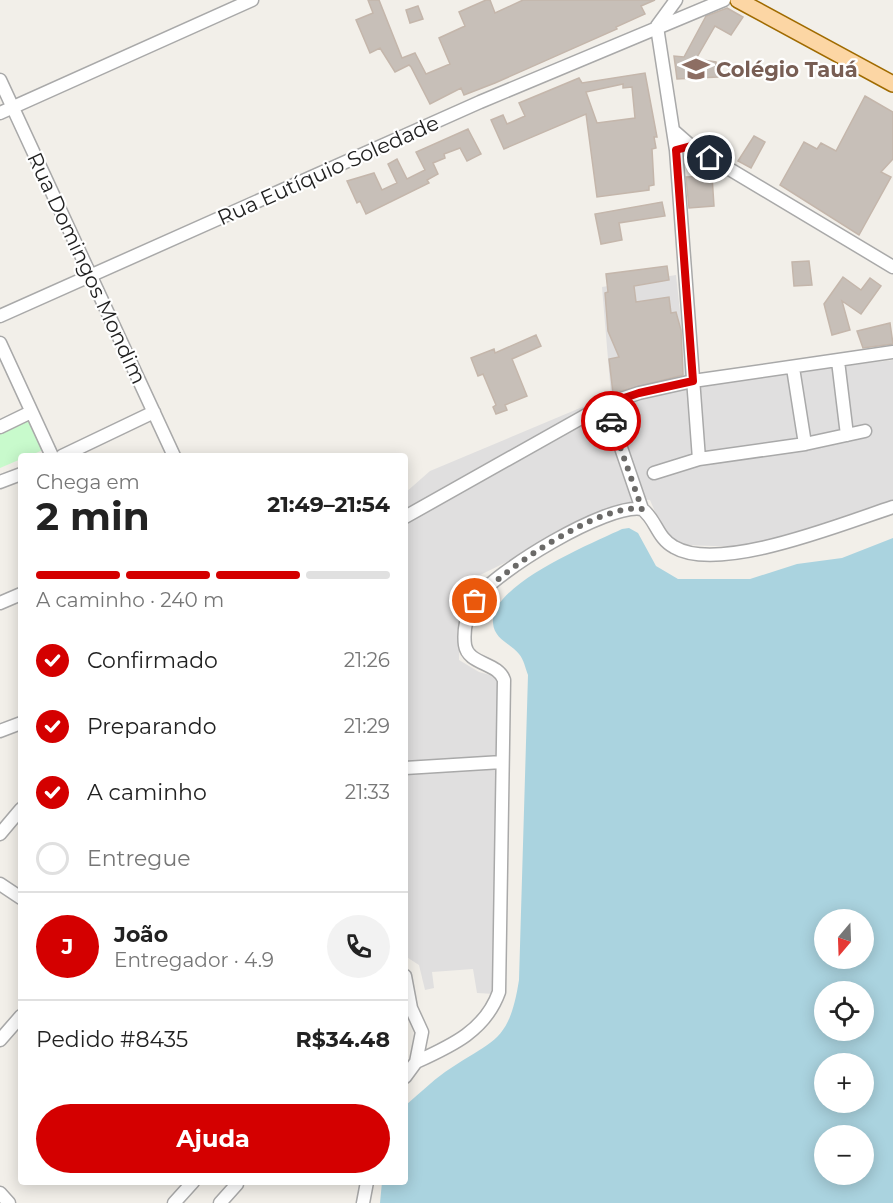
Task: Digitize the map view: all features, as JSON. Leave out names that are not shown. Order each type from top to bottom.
[{"type":"main road","points":[[738,0],[893,84]]},
{"type":"street","points":[[0,113],[252,0]]},
{"type":"street","points":[[676,0],[657,27],[675,132],[699,459]]},
{"type":"street","name":"Rua Eutíquio Soledade","points":[[0,316],[480,102],[724,0]]},
{"type":"street","name":"Rua Domingos Mondim","points":[[0,80],[173,453]]},
{"type":"street","points":[[675,132],[691,146],[893,267]]},
{"type":"street","points":[[676,150],[691,146]]},
{"type":"street","points":[[0,343],[51,453]]},
{"type":"street","points":[[408,515],[606,404],[639,393],[693,381],[893,352]]},
{"type":"street","points":[[838,360],[847,435]]},
{"type":"street","points":[[793,368],[805,444]]},
{"type":"street","points":[[606,404],[642,509],[664,540],[675,548],[690,553],[733,554],[773,547],[893,507]]},
{"type":"street","points":[[0,427],[32,412]]},
{"type":"street","points":[[68,453],[154,412]]},
{"type":"street","points":[[654,473],[699,459],[805,444],[865,431]]},
{"type":"street","points":[[0,482],[18,475]]},
{"type":"street","points":[[408,1073],[417,1062],[452,1046],[471,1033],[486,1016],[499,992],[504,680],[501,673],[471,657],[465,644],[466,620],[475,601],[487,587],[585,523],[616,511],[642,509]]},
{"type":"street","points":[[0,603],[18,595]]},
{"type":"street","points":[[0,731],[18,724]]},
{"type":"street","points":[[408,768],[502,762]]},
{"type":"street","points":[[0,834],[18,812]]},
{"type":"street","points":[[0,884],[18,896]]},
{"type":"street","points":[[408,1005],[422,1032],[417,1062]]},
{"type":"street","points":[[0,1040],[18,1019]]},
{"type":"street","points":[[174,1203],[190,1185]]},
{"type":"street","points":[[220,1203],[236,1185]]},
{"type":"street","points":[[363,1203],[366,1185]]},
{"type":"street","points":[[0,1193],[9,1203]]},
{"type":"shaded area","points":[[676,275],[688,384],[893,360],[893,502],[747,547],[681,545],[667,540],[650,500],[639,499],[574,522],[527,552],[472,579],[460,617],[459,660],[479,672],[497,677],[499,772],[495,994],[477,993],[473,969],[432,972],[434,988],[425,990],[419,965],[408,958],[408,490],[430,471],[611,395],[602,287]]},
{"type":"green space","points":[[27,420],[45,449],[36,453],[18,453],[18,460],[0,468],[0,434]]},
{"type":"water","points":[[629,528],[638,533],[656,566],[678,579],[750,579],[797,564],[842,558],[893,538],[893,1203],[380,1203],[382,1185],[408,1185],[408,1103],[440,1076],[496,1038],[504,1029],[515,1001],[519,980],[528,675],[519,654],[496,633],[493,623],[496,609],[507,594],[545,567],[622,529]]},
{"type":"building","points":[[368,0],[379,0],[402,58],[415,53],[426,74],[450,64],[439,38],[465,26],[459,12],[486,0],[490,0],[495,13],[523,0],[655,0],[641,6],[645,14],[616,27],[617,29],[495,83],[464,95],[461,88],[430,104],[409,65],[395,72],[380,48],[370,53],[356,20],[373,13]]},
{"type":"building","points":[[418,6],[423,19],[410,23],[406,10]]},
{"type":"building","points":[[727,8],[743,17],[731,35],[715,26],[696,59],[716,62],[718,77],[677,79],[674,56],[684,57],[706,16]]},
{"type":"building","points":[[645,73],[657,137],[654,137],[656,148],[652,149],[654,185],[649,186],[649,190],[597,197],[586,114],[504,149],[491,120],[503,115],[507,124],[525,116],[519,103],[579,78],[582,83]],"holes":[[[623,84],[623,88],[632,87],[635,118],[597,123],[586,92]]]},
{"type":"building","points":[[865,96],[893,112],[893,159],[881,172],[891,177],[859,235],[780,185],[804,142],[817,149],[821,143],[836,151]]},
{"type":"building","points":[[468,129],[481,154],[467,161],[460,148],[444,154],[445,158],[433,163],[438,174],[427,180],[429,183],[366,214],[360,201],[357,203],[347,181],[374,173],[382,190],[397,183],[388,164],[397,159],[407,179],[425,170],[416,152]]},
{"type":"building","points":[[754,136],[765,142],[751,168],[738,161]]},
{"type":"building","points":[[712,176],[714,206],[689,208],[686,177]]},
{"type":"building","points":[[662,202],[665,216],[619,223],[622,240],[601,244],[595,214]]},
{"type":"building","points":[[809,261],[812,285],[794,286],[792,262]]},
{"type":"building","points":[[667,266],[669,280],[634,286],[636,302],[669,297],[671,313],[676,312],[681,330],[683,375],[613,393],[609,359],[619,357],[608,331],[606,274]]},
{"type":"building","points":[[843,277],[861,290],[870,278],[881,286],[861,314],[842,301],[850,330],[832,335],[824,304]]},
{"type":"building","points":[[890,323],[893,344],[863,348],[857,331]]},
{"type":"building","points":[[536,335],[541,346],[512,359],[527,396],[505,405],[507,410],[496,414],[493,407],[496,405],[483,374],[478,376],[471,358],[494,349],[495,353]]},
{"type":"way so far","points":[[475,601],[487,587],[576,528],[616,511],[642,509],[611,421]]},
{"type":"place","name":"Colégio Tauá","points":[[696,69]]},
{"type":"route","points":[[611,421],[606,404],[639,393],[693,381],[676,150],[691,146],[710,158]]}]
